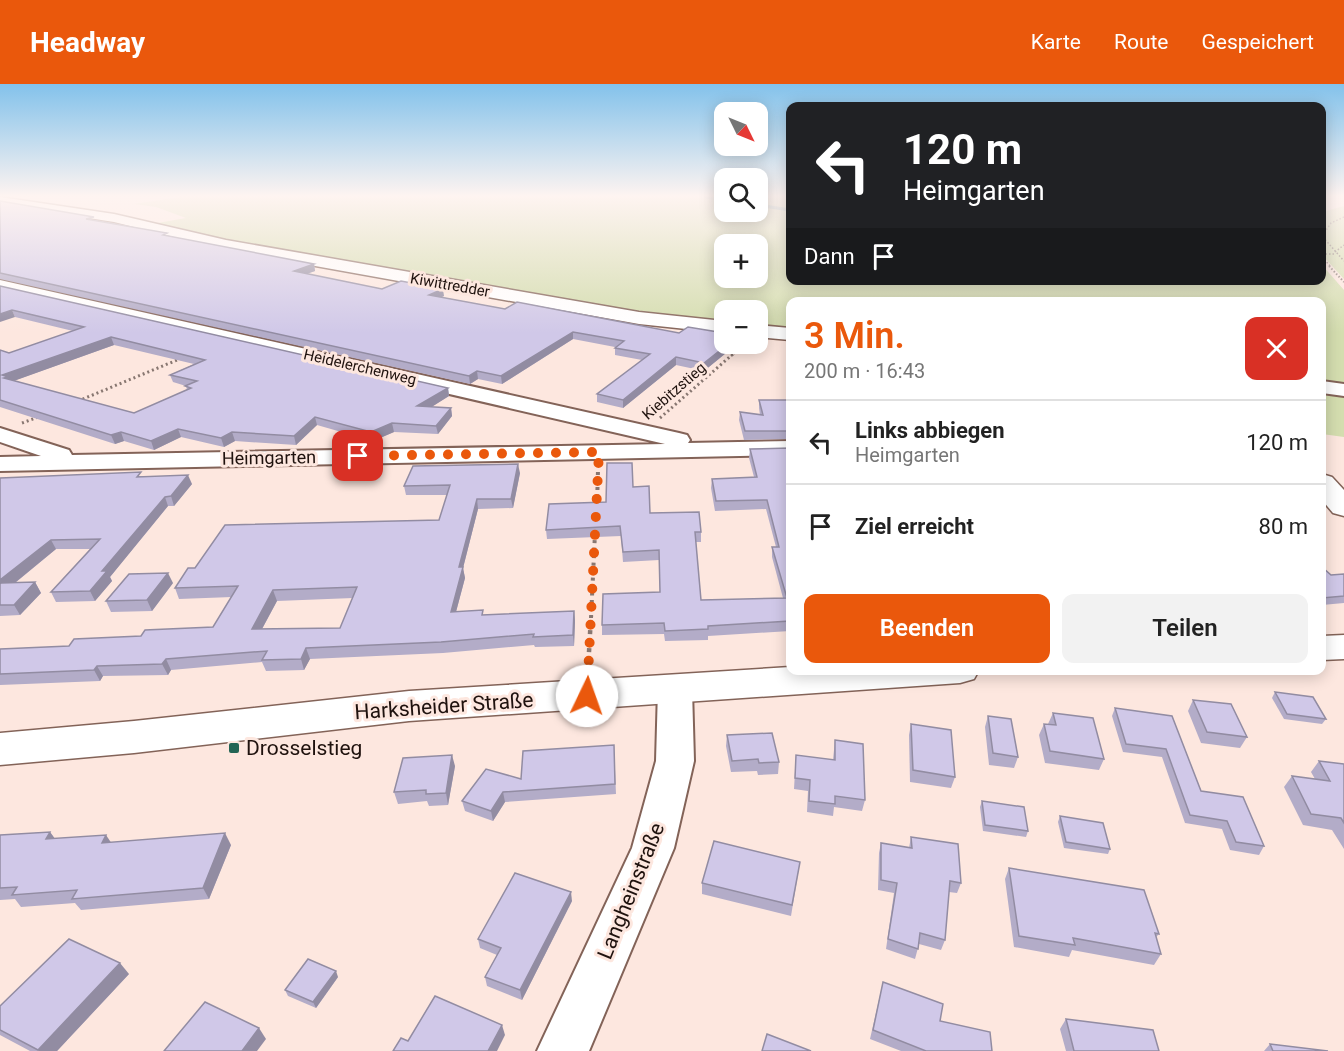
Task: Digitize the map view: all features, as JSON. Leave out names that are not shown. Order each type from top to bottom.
[{"type":"street","name":"Kiwittredder","points":[[214,242],[615,314],[714,326]]},
{"type":"street","name":"Heidelerchenweg","points":[[0,285],[720,449]]},
{"type":"street","points":[[768,332],[786,334]]},
{"type":"street","points":[[1326,388],[1344,390]]},
{"type":"street","points":[[1,436],[83,462]]},
{"type":"street","name":"Heimgarten","points":[[0,464],[786,448]]},
{"type":"street","points":[[1326,487],[1344,507]]},
{"type":"street","points":[[1326,648],[1344,647]]},
{"type":"street","name":"Harksheider Straße","points":[[0,749],[134,737],[409,706],[885,675]]},
{"type":"street","name":"Langheinstraße","points":[[563,1051],[653,848],[675,761],[675,689]]},
{"type":"path","points":[[1327,242],[1344,261]]},
{"type":"path","points":[[1326,255],[1336,253],[1344,245]]},
{"type":"path","points":[[1326,261],[1344,282]]},
{"type":"path","name":"Kiebitzstieg","points":[[645,432],[734,354]]},
{"type":"path","points":[[78,401],[189,356]]},
{"type":"path","points":[[22,423],[44,414]]},
{"type":"path","points":[[596,510],[599,452]]},
{"type":"path","points":[[587,696],[596,522]]},
{"type":"green space","points":[[224,242],[714,242],[714,288],[768,288],[768,242],[786,242],[786,285],[1326,285],[1326,270],[1344,290],[1344,387],[1326,385],[1326,297],[786,297],[786,331],[768,329],[768,300],[714,300],[714,324],[644,316]]},
{"type":"green space","points":[[1326,242],[1344,242],[1344,279],[1326,259]]},
{"type":"green space","points":[[1326,395],[1344,397],[1344,437],[1326,435]]},
{"type":"building","points":[[0,242],[200,242],[314,264],[294,271],[382,289],[401,281],[443,289],[429,295],[505,309],[517,302],[679,333],[688,327],[714,331],[715,354],[704,363],[676,357],[623,400],[597,394],[650,354],[615,348],[624,341],[573,332],[501,376],[477,371],[469,376],[0,273]]},
{"type":"building","points":[[0,286],[448,388],[417,406],[451,408],[436,426],[392,423],[371,432],[315,417],[294,436],[232,432],[221,438],[178,429],[151,441],[121,432],[111,435],[0,400],[0,350],[9,353],[84,327],[12,310],[0,314]],"holes":[[[111,337],[205,360],[170,375],[197,381],[185,386],[191,388],[134,413],[4,378],[8,377],[2,375]]]},
{"type":"building","points":[[759,400],[786,400],[786,431],[745,431],[740,412],[763,415]]},
{"type":"building","points":[[786,448],[786,595],[772,547],[779,547],[767,500],[716,501],[712,479],[757,477],[750,449]]},
{"type":"building","points":[[607,463],[632,463],[633,487],[649,486],[650,513],[699,512],[701,532],[695,532],[701,600],[786,598],[786,621],[665,631],[664,623],[602,625],[603,594],[660,592],[659,550],[623,552],[620,526],[546,530],[549,504],[606,502]]},
{"type":"building","points":[[518,464],[511,499],[477,499],[459,567],[463,567],[451,612],[483,610],[482,615],[574,611],[573,635],[533,637],[534,634],[441,642],[306,648],[301,659],[262,660],[267,651],[166,659],[162,664],[97,666],[94,670],[0,674],[0,649],[69,646],[74,639],[141,636],[145,630],[213,627],[238,586],[175,588],[188,568],[195,568],[225,525],[439,520],[450,485],[404,486],[413,466]],"holes":[[[357,587],[340,628],[252,629],[273,590]]]},
{"type":"building","points":[[141,472],[137,477],[188,475],[171,496],[165,497],[102,571],[107,571],[90,591],[51,592],[100,539],[51,540],[0,580],[0,478]]},
{"type":"building","points":[[1326,571],[1331,575],[1344,574],[1344,596],[1326,598]]},
{"type":"building","points":[[168,573],[147,600],[106,601],[129,574]]},
{"type":"building","points":[[35,582],[14,605],[0,605],[1,583]]},
{"type":"building","points":[[1275,692],[1313,697],[1326,719],[1287,714]]},
{"type":"building","points":[[1193,700],[1231,704],[1247,737],[1207,732]]},
{"type":"building","points":[[1115,708],[1172,716],[1201,791],[1243,797],[1264,846],[1236,842],[1227,821],[1190,815],[1166,749],[1126,744]]},
{"type":"building","points":[[1053,713],[1093,718],[1104,759],[1050,751],[1044,724],[1056,725]]},
{"type":"building","points":[[988,716],[1011,719],[1018,757],[993,753]]},
{"type":"building","points":[[911,724],[951,730],[955,777],[913,770]]},
{"type":"building","points":[[772,733],[779,762],[759,763],[758,759],[732,761],[727,735]]},
{"type":"building","points":[[835,740],[863,744],[865,800],[835,796],[835,804],[809,801],[810,780],[795,778],[796,755],[835,760]]},
{"type":"building","points":[[614,745],[615,784],[503,792],[491,811],[462,801],[486,769],[521,779],[523,751]]},
{"type":"building","points":[[452,755],[446,793],[426,794],[426,790],[394,792],[403,758]]},
{"type":"building","points":[[1319,761],[1344,764],[1344,823],[1341,818],[1311,814],[1292,776],[1330,781]]},
{"type":"building","points":[[982,801],[1024,807],[1028,831],[985,825]]},
{"type":"building","points":[[1060,816],[1103,823],[1110,849],[1066,842]]},
{"type":"building","points":[[50,832],[46,839],[106,835],[102,843],[225,833],[203,888],[72,899],[77,890],[12,895],[17,887],[0,888],[0,835]]},
{"type":"building","points":[[911,837],[958,844],[961,883],[950,881],[945,940],[920,933],[918,949],[888,939],[897,883],[881,880],[881,843],[912,848]]},
{"type":"building","points":[[714,841],[800,862],[792,905],[702,883]]},
{"type":"building","points":[[1009,868],[1144,890],[1159,934],[1155,933],[1161,954],[1073,938],[1075,945],[1019,936]]},
{"type":"building","points":[[515,873],[571,892],[520,990],[485,977],[501,948],[478,939]]},
{"type":"building","points":[[69,939],[120,963],[38,1050],[0,1030],[0,1006]]},
{"type":"building","points":[[308,959],[336,971],[313,1002],[285,990]]},
{"type":"building","points":[[883,982],[943,1004],[940,1021],[990,1032],[992,1051],[926,1051],[873,1030]]},
{"type":"building","points":[[435,996],[502,1025],[488,1051],[393,1051],[401,1038],[408,1041]]},
{"type":"building","points":[[205,1002],[259,1028],[242,1051],[164,1051]]},
{"type":"building","points":[[1066,1019],[1153,1030],[1159,1051],[1074,1051]]},
{"type":"building","points":[[767,1034],[811,1051],[762,1051]]},
{"type":"building","points":[[1270,1044],[1328,1051],[1273,1051]]},
{"type":"place","name":"Drosselstieg","points":[[234,748]]},
{"type":"route","points":[[358,456],[599,452],[587,696]]}]
